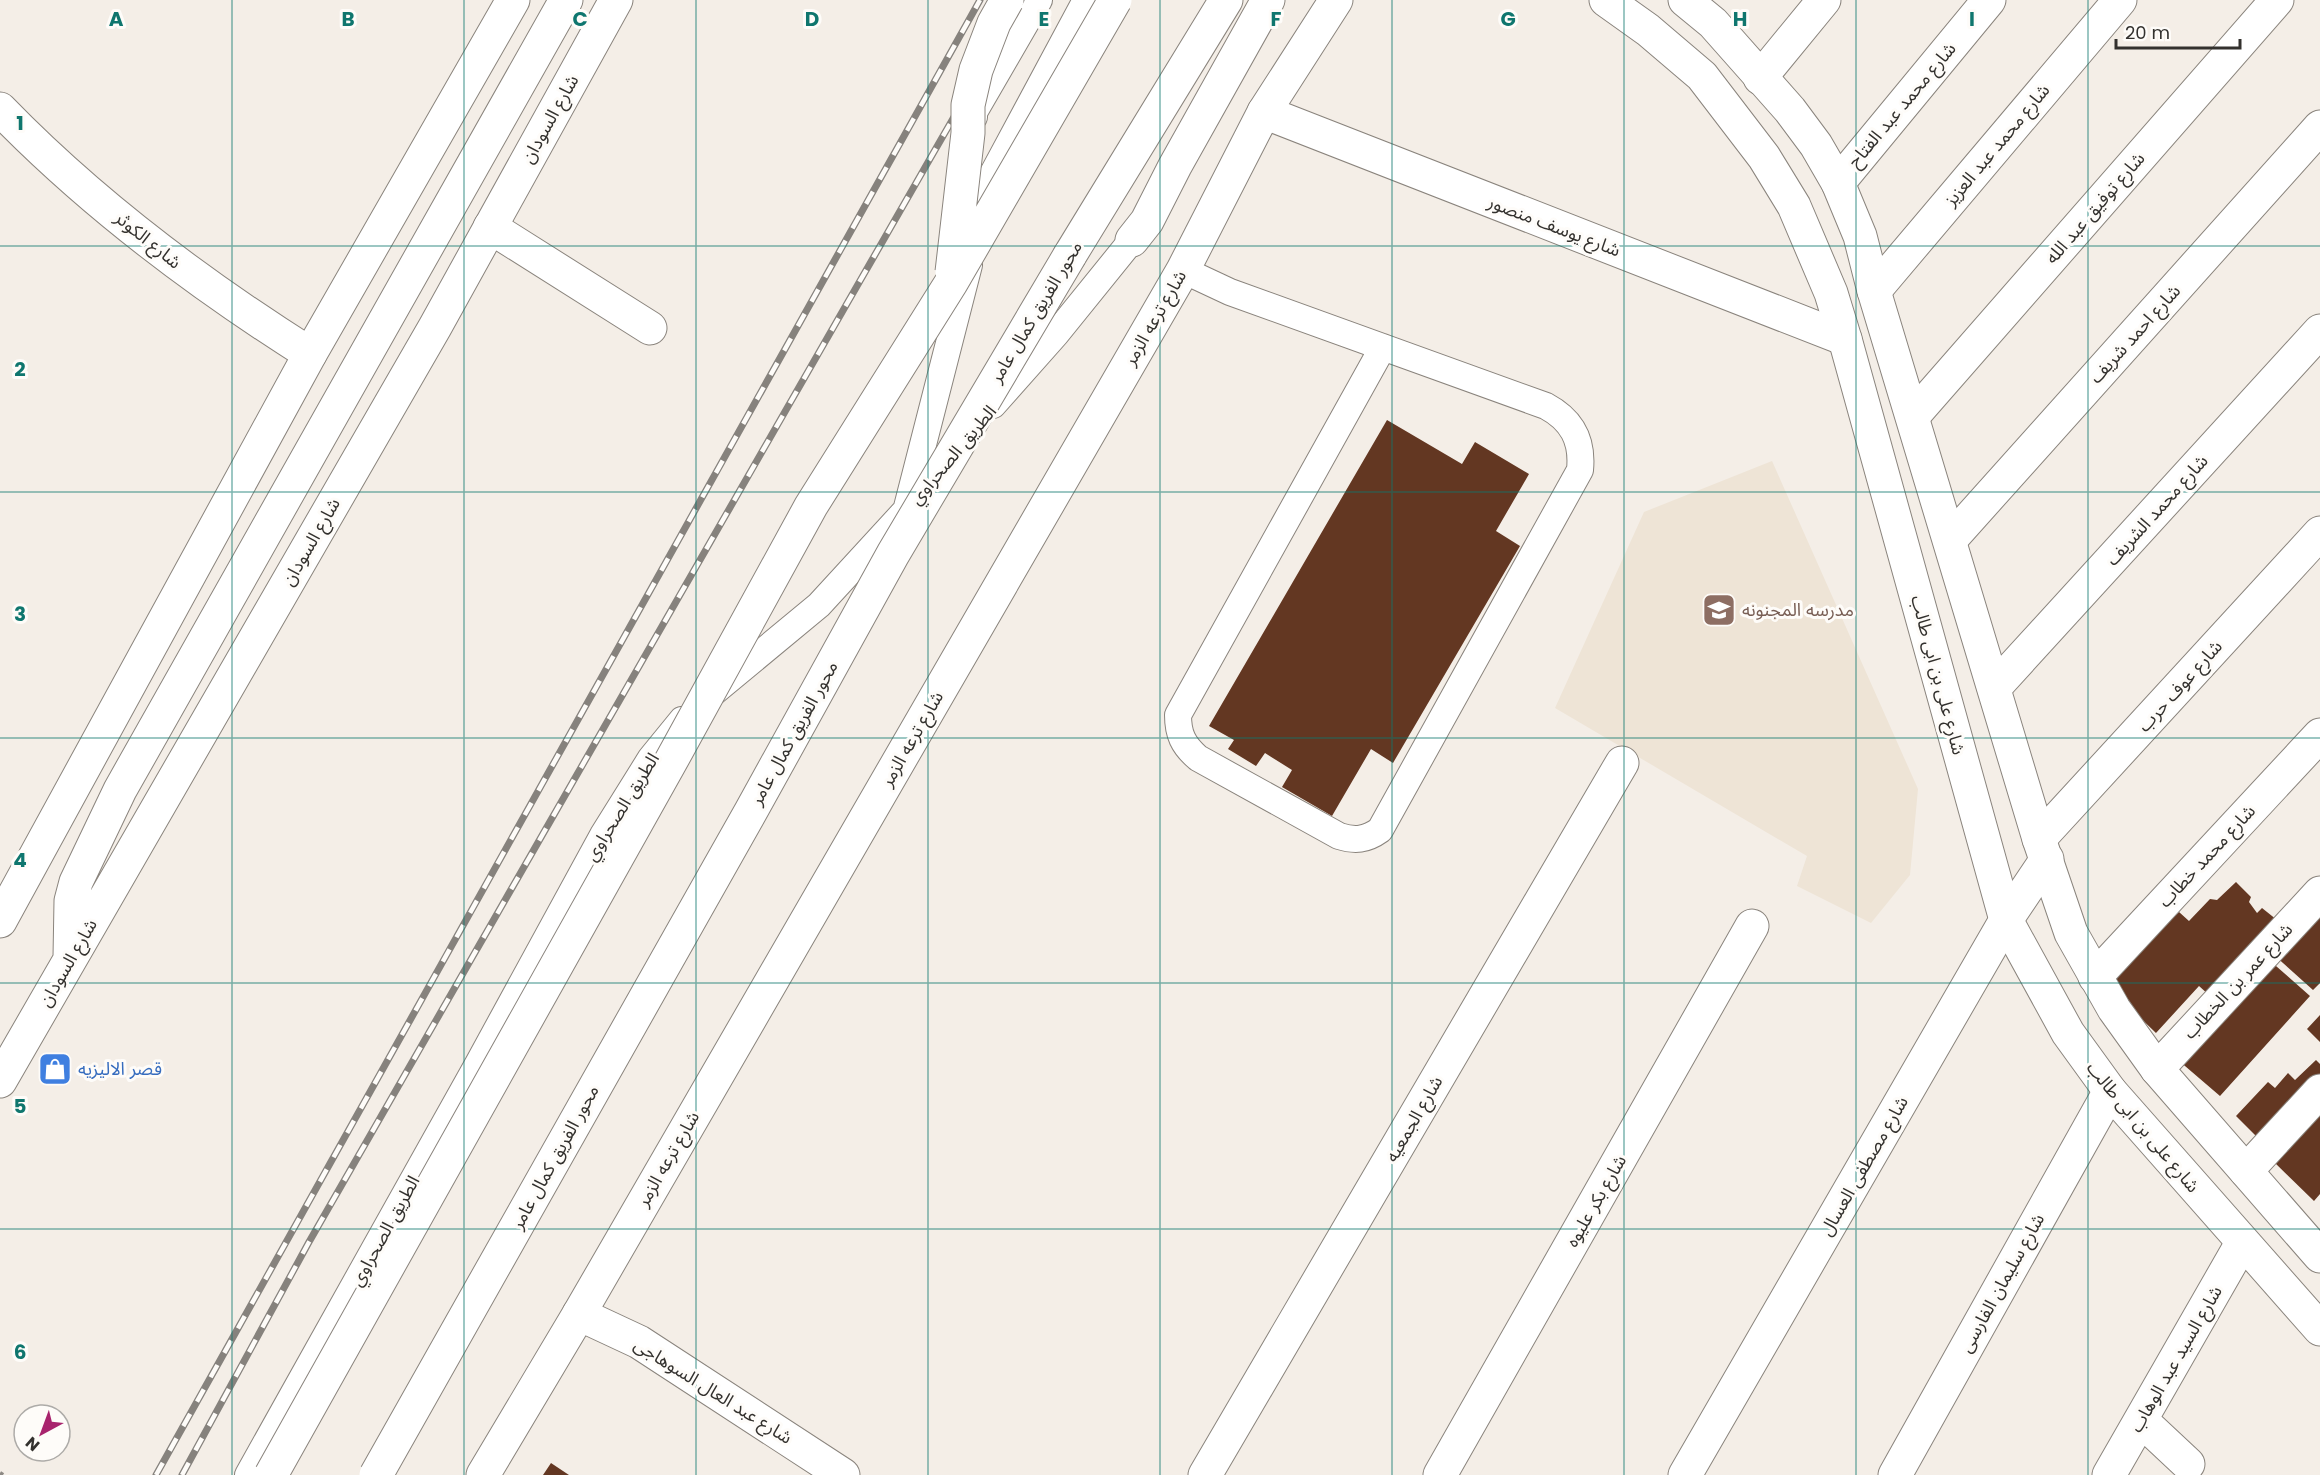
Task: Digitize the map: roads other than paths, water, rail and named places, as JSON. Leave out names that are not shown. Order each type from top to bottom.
[{"type":"main road","points":[[0,921],[310,354],[513,0]]},
{"type":"main road","points":[[70,962],[71,901],[76,882],[120,790],[566,0]]},
{"type":"main road","name":"شارع السودان","points":[[0,1081],[435,327],[616,0]]},
{"type":"main road","points":[[951,283],[968,133],[968,105],[976,70],[994,23],[1007,0]]},
{"type":"main road","points":[[271,1475],[671,761],[811,506],[951,283],[1115,0]]},
{"type":"main road","name":"محور الفريق كمال عامر","points":[[376,1475],[751,811],[893,554],[1070,255],[1226,0]]},
{"type":"main road","points":[[1132,240],[1147,221],[1268,0]]},
{"type":"main road","name":"شارع ترعه الزمر","points":[[483,1475],[579,1314],[1183,270],[1264,112],[1336,0]]},
{"type":"main road","name":"شارع على بن ابى طالب","points":[[1606,0],[1648,30],[1702,76],[1764,157],[1799,217],[1831,293],[1845,339],[2006,920],[2068,1033],[2110,1091],[2320,1329]]},
{"type":"main road","points":[[1686,0],[1713,23],[1790,110],[1816,146],[1838,183],[1860,236],[1874,291],[2043,849],[2072,933],[2094,977],[2157,1069],[2320,1256]]},
{"type":"main road","points":[[1760,78],[1824,0]]},
{"type":"main road","name":"شارع محمد عبد الفتاح","points":[[1838,183],[1989,0]]},
{"type":"main road","name":"شارع محمد عبد العزيز","points":[[1874,291],[2120,0]]},
{"type":"main road","name":"شارع توفيق عبد الله","points":[[1913,416],[2277,0]]},
{"type":"main road","name":"شارع الكوثر","points":[[0,109],[70,176],[141,236],[252,317],[310,354]]},
{"type":"main road","name":"شارع يوسف منصور","points":[[1264,112],[1845,339]]},
{"type":"main road","name":"شارع احمد شريف","points":[[1950,540],[2320,127]]},
{"type":"main road","points":[[490,227],[650,328]]},
{"type":"main road","name":"شارع محمد الشريف","points":[[1994,688],[2320,331]]},
{"type":"main road","name":"شارع عوف حرب","points":[[2043,849],[2320,533]]},
{"type":"main road","name":"شارع محمد خطاب","points":[[2094,977],[2320,735]]},
{"type":"main road","name":"شارع الجمعيه","points":[[1205,1475],[1622,763]]},
{"type":"main road","name":"شارع مصطفى العسال","points":[[1685,1475],[2006,920],[2043,849]]},
{"type":"main road","name":"شارع عمر بن الخطاب","points":[[2157,1069],[2320,893]]},
{"type":"main road","name":"شارع بكر عليوه","points":[[1440,1475],[1752,926]]},
{"type":"main road","name":"شارع سليمان الفارسى","points":[[1895,1475],[2110,1091]]},
{"type":"main road","points":[[2246,1171],[2320,1091]]},
{"type":"main road","name":"شارع السيد عبد الوهاب","points":[[2109,1475],[2242,1243]]},
{"type":"main road","name":"شارع عبد العال السوهاجى","points":[[579,1314],[639,1342],[800,1463],[843,1475]]},
{"type":"main road","points":[[2141,1420],[2188,1464]]},
{"type":"lane","points":[[976,238],[974,114],[1039,0]]},
{"type":"lane","points":[[906,511],[991,177],[1086,0]]},
{"type":"lane","name":"الطريق الصحراوي","points":[[248,1475],[480,1062],[582,872],[651,758],[680,722],[819,605],[906,511],[1112,267],[1132,240]]},
{"type":"lane","points":[[1183,270],[1230,292],[1383,347],[1551,409],[1567,421],[1575,431],[1580,443],[1580,470],[1380,830],[1363,839],[1350,840],[1198,758],[1181,738],[1178,715],[1383,347]]},
{"type":"railway","points":[[156,1475],[980,0]]},
{"type":"railway","points":[[182,1475],[309,1242],[1021,0]]},
{"type":"place","name":"مدرسه المجنونه","points":[[1719,610]]},
{"type":"place","name":"قصر الاليزيه","points":[[55,1069]]}]
